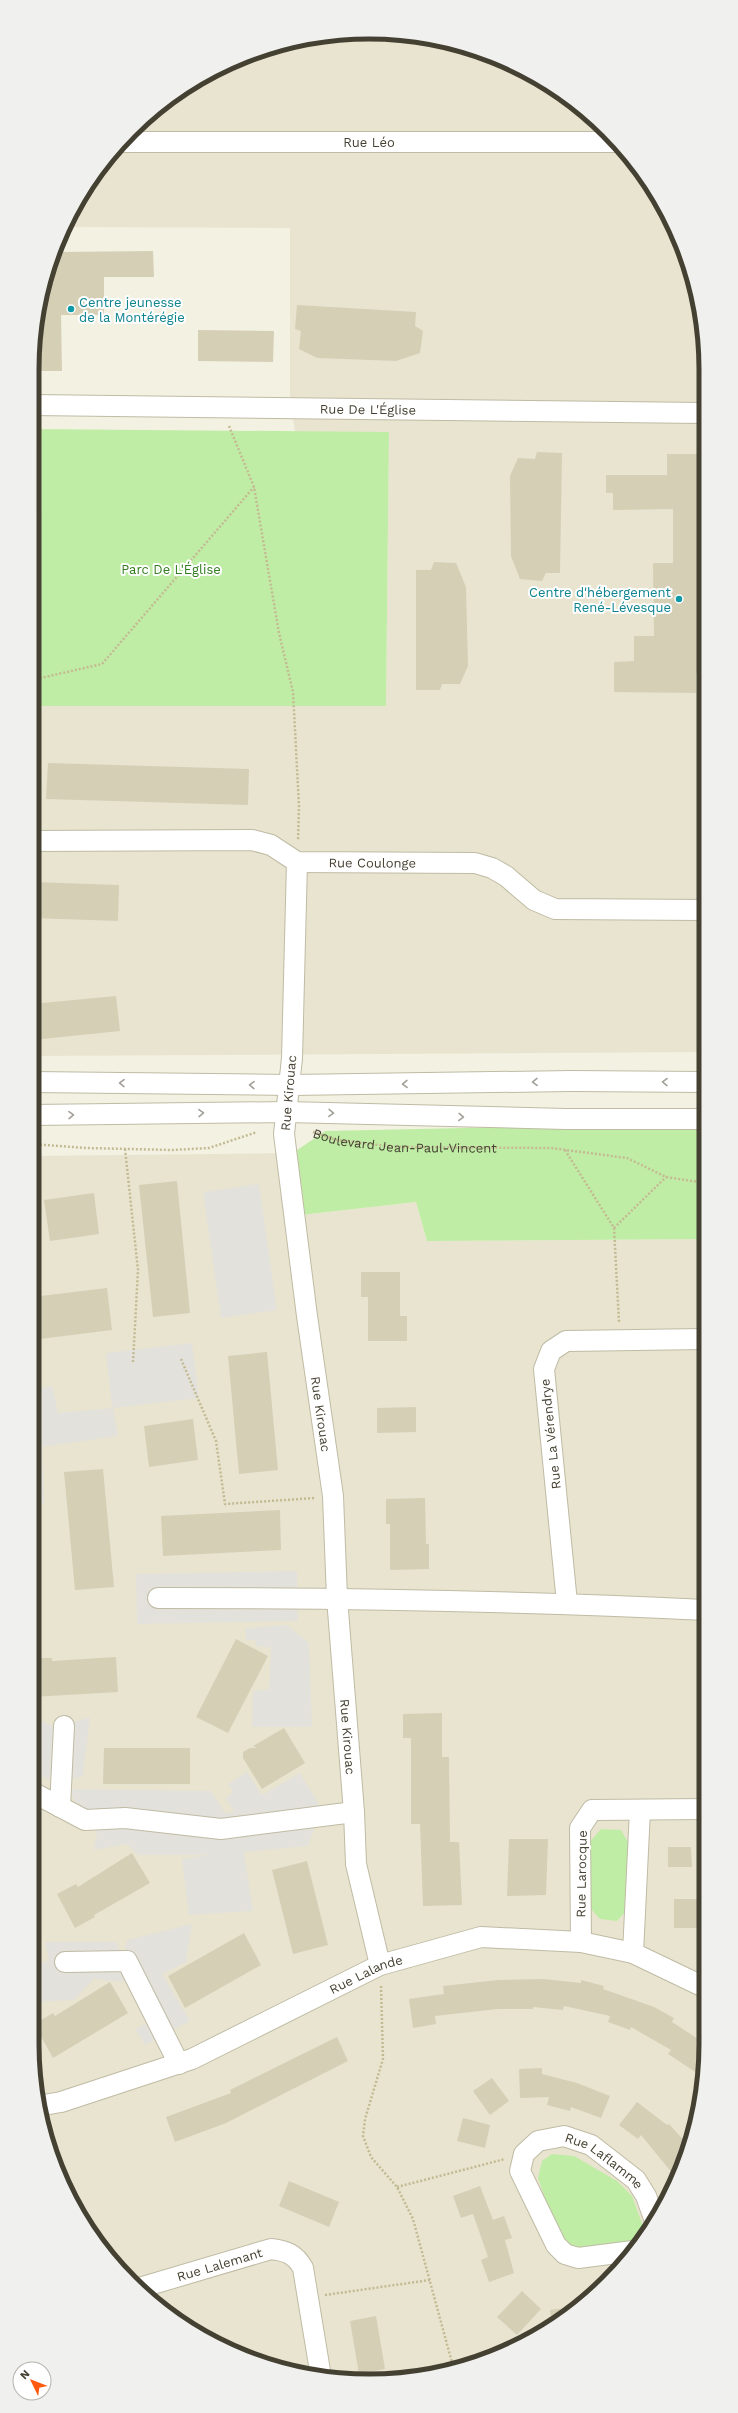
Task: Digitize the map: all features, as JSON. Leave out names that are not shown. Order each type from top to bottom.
[{"type":"street","name":"Rue Léo","points":[[130,142],[608,142]]},
{"type":"street","name":"Rue De L'Église","points":[[39,405],[699,413]]},
{"type":"street","points":[[39,841],[252,840],[271,846],[297,862]]},
{"type":"street","name":"Rue Coulonge","points":[[297,862],[475,863],[492,868],[506,876],[534,900],[555,909],[699,910]]},
{"type":"street","name":"Rue Kirouac","points":[[297,862],[290,1085],[284,1134],[307,1316],[333,1496],[337,1598],[354,1812],[356,1864],[380,1965]]},
{"type":"street","points":[[39,1082],[290,1085],[571,1081],[699,1082]]},
{"type":"street","name":"Boulevard Jean-Paul-Vincent","points":[[39,1115],[287,1112],[566,1120],[699,1119]]},
{"type":"street","name":"Rue La Vérendrye","points":[[567,1603],[544,1369],[551,1351],[566,1341],[699,1339]]},
{"type":"street","points":[[158,1598],[337,1598],[567,1603],[699,1610]]},
{"type":"street","points":[[60,1807],[64,1726]]},
{"type":"street","points":[[39,1796],[85,1820],[125,1818],[221,1829],[354,1812]]},
{"type":"street","name":"Rue Larocque","points":[[581,1942],[580,1828],[592,1810],[699,1809]]},
{"type":"street","points":[[633,1953],[640,1810]]},
{"type":"street","name":"Rue Lalande","points":[[45,2105],[61,2102],[192,2060],[380,1965],[482,1936],[581,1942],[633,1953],[699,1985]]},
{"type":"street","points":[[65,1962],[127,1961],[179,2064]]},
{"type":"street","name":"Rue Laflamme","points":[[524,2154],[538,2141],[564,2136],[591,2145],[636,2180],[646,2196],[652,2213]]},
{"type":"street","points":[[524,2154],[520,2171],[556,2245],[565,2254],[578,2258],[625,2252]]},
{"type":"street","name":"Rue Lalemant","points":[[145,2286],[271,2249],[287,2251],[297,2258],[303,2268],[320,2370]]},
{"type":"path","points":[[220,408],[237,444],[254,487],[279,632],[293,692],[299,806],[297,862]]},
{"type":"path","points":[[39,678],[102,664],[254,487]]},
{"type":"path","name":"Boulevard Jean-Paul-Vincent","points":[[39,1144],[173,1150],[209,1148],[258,1131],[284,1134],[313,1132],[337,1140],[395,1147],[462,1146],[565,1150],[627,1158],[666,1177],[699,1182]]},
{"type":"path","points":[[125,1149],[138,1270],[133,1362]]},
{"type":"path","points":[[565,1150],[614,1228],[620,1340]]},
{"type":"path","points":[[614,1228],[666,1177]]},
{"type":"path","points":[[181,1359],[216,1441],[225,1504],[333,1496]]},
{"type":"path","points":[[380,1965],[384,2059],[365,2120],[363,2136],[371,2157],[397,2187],[413,2218],[452,2363]]},
{"type":"path","points":[[397,2187],[524,2154]]},
{"type":"path","points":[[309,2297],[430,2280]]},
{"type":"shaded area","points":[[369,39],[412,42],[454,50],[495,64],[534,83],[570,107],[587,121],[617,151],[631,168],[655,204],[665,223],[681,263],[693,305],[699,369],[699,1052],[39,1056],[39,706],[386,705],[389,432],[295,432],[290,397],[290,228],[71,227],[83,204],[107,168],[121,151],[151,121],[168,107],[204,83],[243,64],[284,50],[326,42]]},
{"type":"shaded area","points":[[293,1153],[300,1215],[416,1202],[427,1241],[699,1239],[699,2044],[693,2108],[681,2150],[665,2190],[655,2209],[631,2245],[617,2262],[587,2292],[570,2306],[534,2330],[495,2349],[454,2363],[433,2368],[369,2374],[305,2368],[284,2363],[243,2349],[204,2330],[168,2306],[151,2292],[121,2262],[107,2245],[83,2209],[64,2170],[50,2129],[45,2108],[39,2044],[39,1156]]},
{"type":"shaded area","points":[[259,1184],[277,1310],[221,1318],[203,1192]]},
{"type":"shaded area","points":[[192,1343],[199,1398],[113,1408],[118,1436],[42,1447],[44,1503],[39,1503],[39,1389],[52,1386],[58,1413],[112,1408],[106,1353]]},
{"type":"shaded area","points":[[297,1571],[298,1621],[137,1624],[136,1574]]},
{"type":"shaded area","points":[[287,1625],[309,1643],[312,1727],[252,1727],[253,1691],[269,1689],[271,1648],[256,1646],[255,1640],[246,1640],[245,1628]]},
{"type":"shaded area","points":[[90,1717],[83,1776],[56,1784],[39,1775],[39,1719],[57,1728]]},
{"type":"shaded area","points":[[247,1772],[262,1795],[300,1773],[318,1803],[317,1821],[308,1846],[244,1852],[253,1911],[189,1915],[182,1859],[211,1855],[138,1855],[127,1844],[94,1850],[97,1832],[67,1789],[211,1791],[226,1814],[234,1811],[226,1799],[233,1791],[228,1784]]},
{"type":"shaded area","points":[[192,1924],[186,1962],[162,1974],[190,2021],[145,2045],[135,2029],[150,2022],[126,1982],[94,1979],[74,2000],[39,2002],[39,1963],[49,1961],[45,1942],[115,1942],[124,1957],[127,1940]]},
{"type":"green space","name":"Parc De L'Église","points":[[39,429],[389,432],[386,706],[39,706]]},
{"type":"green space","points":[[699,1123],[699,1239],[427,1241],[416,1202],[300,1215],[293,1153],[325,1131]]},
{"type":"green space","points":[[601,1829],[621,1830],[631,1847],[627,1910],[617,1921],[600,1919],[591,1909],[590,1842]]},
{"type":"green space","points":[[552,2154],[574,2156],[617,2181],[632,2196],[643,2227],[632,2243],[579,2253],[560,2242],[538,2178],[542,2161]]},
{"type":"building","name":"Centre jeunesse de la Montérégie","points":[[153,251],[154,277],[104,277],[104,315],[61,315],[62,371],[39,371],[45,305],[50,284],[61,252]]},
{"type":"building","points":[[297,305],[416,312],[415,326],[423,331],[420,353],[396,361],[317,358],[299,349],[301,331],[295,329]]},
{"type":"building","points":[[198,330],[274,331],[273,362],[198,361]]},
{"type":"building","points":[[537,452],[562,453],[560,573],[546,573],[542,581],[520,579],[511,556],[510,476],[518,458],[535,459]]},
{"type":"building","name":"Centre d'hébergement René-Lévesque","points":[[667,454],[699,454],[699,673],[696,673],[696,693],[614,692],[614,662],[634,661],[634,636],[654,636],[653,563],[673,563],[673,509],[613,510],[613,493],[606,493],[606,475],[667,475]]},
{"type":"building","points":[[434,562],[456,563],[466,587],[468,666],[460,684],[442,684],[440,690],[416,690],[416,570],[431,570]]},
{"type":"building","points":[[48,763],[249,769],[248,805],[46,799]]},
{"type":"building","points":[[39,882],[119,885],[118,921],[39,918]]},
{"type":"building","points":[[116,996],[120,1031],[39,1039],[39,1003]]},
{"type":"building","points":[[177,1181],[190,1313],[153,1317],[139,1185]]},
{"type":"building","points":[[94,1193],[99,1234],[50,1241],[44,1200]]},
{"type":"building","points":[[361,1272],[400,1272],[400,1316],[407,1316],[407,1341],[368,1341],[368,1297],[361,1297]]},
{"type":"building","points":[[107,1288],[112,1330],[39,1339],[39,1296]]},
{"type":"building","points":[[267,1352],[278,1470],[239,1474],[228,1356]]},
{"type":"building","points":[[416,1407],[416,1432],[377,1433],[377,1408]]},
{"type":"building","points":[[193,1419],[198,1460],[149,1467],[144,1426]]},
{"type":"building","points":[[103,1469],[114,1587],[75,1590],[64,1472]]},
{"type":"building","points":[[425,1498],[426,1544],[429,1544],[429,1569],[390,1570],[390,1524],[386,1524],[386,1499]]},
{"type":"building","points":[[280,1510],[281,1550],[163,1556],[161,1516]]},
{"type":"building","points":[[236,1639],[268,1656],[228,1733],[196,1717]]},
{"type":"building","points":[[116,1657],[118,1692],[39,1697],[39,1658],[52,1658],[52,1661]]},
{"type":"building","points":[[442,1713],[442,1757],[449,1757],[450,1842],[459,1842],[462,1905],[423,1906],[420,1824],[411,1824],[411,1738],[403,1738],[403,1714]]},
{"type":"building","points":[[284,1728],[305,1763],[262,1789],[243,1758],[243,1752],[250,1748],[257,1748],[253,1746]]},
{"type":"building","points":[[104,1748],[190,1748],[190,1784],[103,1784]]},
{"type":"building","points":[[509,1839],[548,1839],[546,1895],[507,1896]]},
{"type":"building","points":[[668,1847],[691,1847],[692,1867],[668,1867]]},
{"type":"building","points":[[132,1853],[150,1883],[94,1915],[95,1917],[75,1928],[57,1894],[76,1884],[78,1887]]},
{"type":"building","points":[[307,1861],[328,1945],[293,1954],[272,1870]]},
{"type":"building","points":[[674,1899],[698,1899],[699,1928],[674,1928]]},
{"type":"building","points":[[244,1933],[261,1965],[185,2008],[168,1976]]},
{"type":"building","points":[[543,1979],[581,1983],[581,1980],[604,1986],[603,1989],[654,2007],[674,2018],[672,2022],[699,2039],[697,2073],[668,2054],[671,2050],[631,2027],[630,2030],[608,2022],[610,2016],[564,2006],[563,2010],[533,2007],[533,2009],[498,2009],[435,2016],[436,2024],[413,2028],[409,1999],[444,1994],[443,1986],[498,1980]]},
{"type":"building","points":[[110,1982],[128,2013],[53,2058],[39,2033],[39,2021],[53,2013],[55,2016]]},
{"type":"building","points":[[337,2037],[348,2061],[226,2123],[175,2142],[166,2117],[231,2093],[230,2090]]},
{"type":"building","points":[[542,2068],[542,2074],[577,2083],[610,2096],[601,2118],[571,2107],[570,2111],[547,2105],[549,2097],[520,2098],[519,2069]]},
{"type":"building","points":[[492,2078],[509,2101],[490,2115],[473,2091]]},
{"type":"building","points":[[637,2102],[667,2125],[669,2124],[684,2141],[672,2173],[641,2135],[638,2139],[619,2125]]},
{"type":"building","points":[[463,2118],[490,2125],[485,2148],[457,2141]]},
{"type":"building","points":[[289,2181],[339,2202],[329,2227],[279,2206]]},
{"type":"building","points":[[480,2186],[493,2220],[504,2216],[512,2238],[505,2240],[514,2273],[489,2282],[481,2260],[488,2257],[473,2214],[461,2218],[453,2196]]},
{"type":"building","points":[[522,2291],[541,2309],[517,2335],[497,2317]]},
{"type":"building","points":[[568,2308],[551,2319],[550,2310]]},
{"type":"building","points":[[376,2316],[385,2369],[359,2374],[350,2321]]},
{"type":"place","name":"Centre jeunesse de la Montérégie","points":[[71,309]]},
{"type":"place","name":"Centre d'hébergement René-Lévesque","points":[[679,599]]}]
